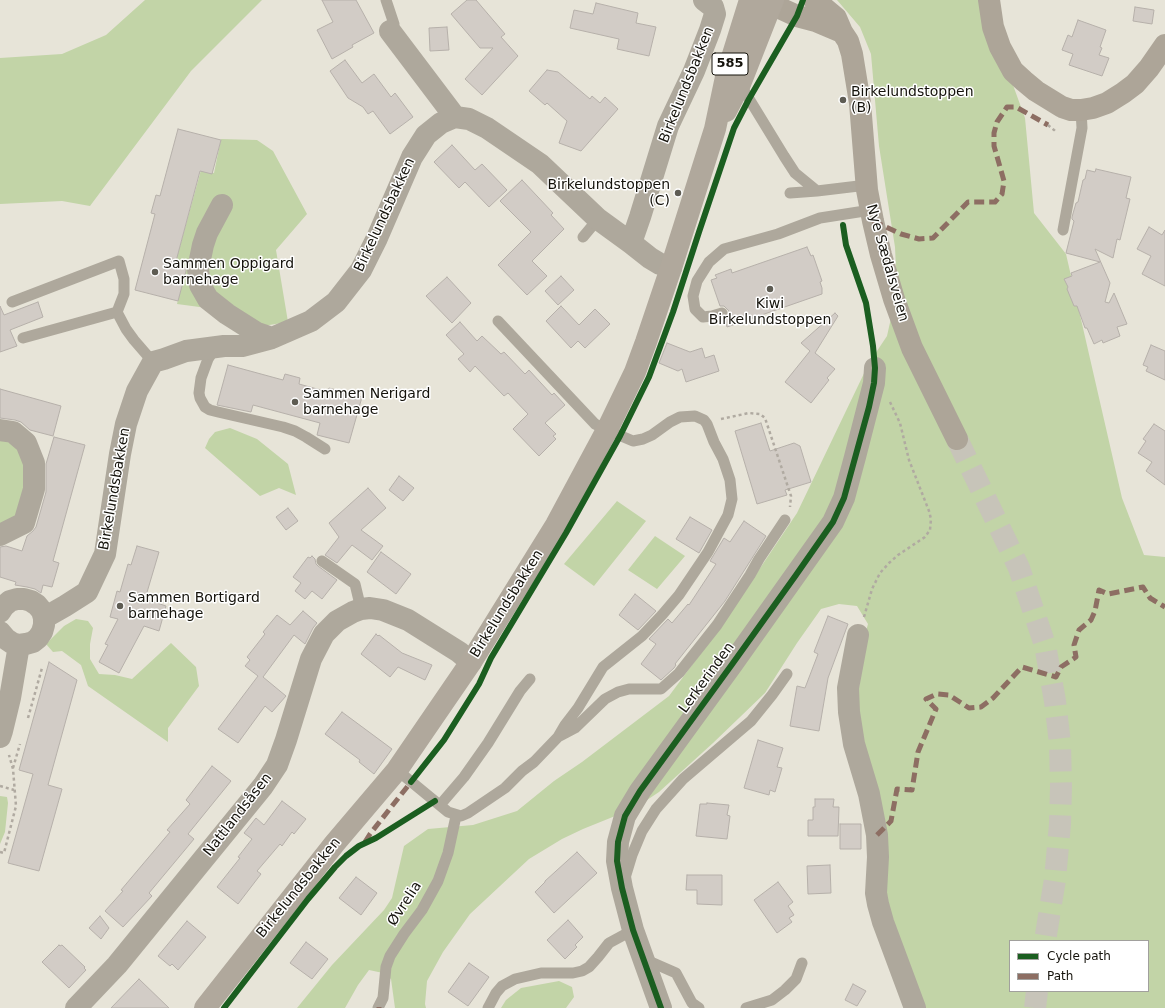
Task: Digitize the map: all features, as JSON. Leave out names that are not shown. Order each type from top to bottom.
[{"type":"main road","name":"Birkelundsbakken","points":[[205,1008],[335,843],[397,770],[472,662],[556,525],[607,430],[646,342],[715,129],[726,78],[750,0]]},
{"type":"main road","name":"Nye Sædalsveien","points":[[814,0],[836,18],[848,42],[852,54],[860,103],[867,185],[881,255],[894,299],[912,348],[956,439]]},
{"type":"main road","points":[[989,0],[993,27],[1000,47],[1013,71],[1049,100],[1071,110],[1093,108],[1107,103],[1123,93],[1135,84],[1149,68],[1165,45]]},
{"type":"main road","name":"Birkelundsbakken","points":[[715,129],[740,84],[770,1]]},
{"type":"main road","points":[[770,1],[797,16],[816,21],[842,32]]},
{"type":"street","name":"Birkelundsbakken","points":[[631,243],[668,126],[694,71],[712,25],[715,14],[713,7],[704,0]]},
{"type":"street","points":[[390,31],[455,117],[469,119],[487,128],[540,164],[598,219],[650,258],[671,268]]},
{"type":"street","name":"Birkelundsbakken","points":[[44,618],[87,592],[105,554],[126,424],[137,391],[153,362],[186,351],[224,346],[242,346],[272,338],[311,321],[336,302],[361,270],[377,238],[412,156],[426,135],[441,123],[455,117]]},
{"type":"street","points":[[222,205],[207,233],[203,245],[198,269],[200,285],[208,299],[227,314],[257,334],[272,338]]},
{"type":"street","name":"Lerkerinden","points":[[661,1008],[633,930],[622,888],[617,855],[618,842],[625,816],[640,791],[833,522],[844,498],[874,376]]},
{"type":"street","points":[[0,430],[13,432],[26,442],[34,463],[34,489],[24,523],[0,535]]},
{"type":"street","points":[[0,632],[6,640],[12,643],[19,645],[26,644],[33,642],[38,638],[44,625],[42,611],[31,601],[17,599],[3,603]]},
{"type":"street","name":"Nattlandsåsen","points":[[76,1008],[117,965],[263,786],[277,765],[310,659],[324,634],[337,621],[353,612],[361,610],[370,608],[383,610],[408,620],[459,652],[472,662]]},
{"type":"street","points":[[858,635],[848,688],[850,723],[869,794],[877,835],[878,857],[876,893],[878,904],[883,922],[915,1008]]},
{"type":"street","points":[[1,734],[10,698],[19,645]]},
{"type":"lane","points":[[386,0],[394,24],[390,31]]},
{"type":"lane","points":[[740,84],[795,173],[817,191]]},
{"type":"lane","points":[[1063,230],[1082,128],[1081,110]]},
{"type":"lane","points":[[790,193],[867,185]]},
{"type":"lane","points":[[722,313],[712,316],[703,316],[695,309],[693,296],[697,281],[709,262],[724,249],[778,234],[820,218],[871,210]]},
{"type":"lane","points":[[583,237],[598,219]]},
{"type":"lane","points":[[12,302],[119,261],[124,279],[124,294],[118,312],[126,329],[153,362]]},
{"type":"lane","points":[[23,338],[118,312]]},
{"type":"lane","points":[[397,770],[448,812],[456,816],[461,816],[468,813],[505,788],[522,771],[534,762],[558,737],[603,667],[642,636],[679,594],[708,552],[728,516],[732,499],[730,480],[723,459],[714,442],[708,424],[704,420],[695,416],[680,417],[670,422],[652,435],[644,439],[633,441],[607,430],[595,424],[498,321]]},
{"type":"lane","points":[[224,346],[212,353],[208,359],[201,378],[199,393],[205,407],[210,410],[295,431],[325,449]]},
{"type":"lane","points":[[558,737],[575,728],[605,699],[618,692],[629,689],[661,689],[670,682],[679,673],[717,625],[785,520]]},
{"type":"lane","points":[[322,561],[355,584],[361,610]]},
{"type":"lane","points":[[622,888],[642,831],[656,808],[684,779],[751,721],[787,674]]},
{"type":"lane","points":[[440,805],[464,777],[488,743],[520,691],[530,679]]},
{"type":"lane","name":"Øvrelia","points":[[378,1008],[383,998],[386,967],[390,956],[422,910],[438,881],[450,846],[456,816]]},
{"type":"lane","points":[[488,1008],[496,993],[502,986],[515,979],[540,973],[573,973],[582,971],[589,967],[609,943],[633,930]]},
{"type":"lane","points":[[643,959],[676,973],[692,1003],[699,1008]]},
{"type":"lane","points":[[746,1008],[772,1000],[785,990],[796,978],[802,963]]},
{"type":"path","points":[[1048,125],[1054,130],[1055,128]]},
{"type":"path","points":[[858,635],[872,589],[880,573],[898,555],[925,537],[930,530],[931,519],[909,460],[900,423],[886,395],[874,376]]},
{"type":"path","points":[[708,424],[722,419],[749,413],[760,414],[765,418],[791,496],[791,504],[785,520]]},
{"type":"path","points":[[0,852],[4,853],[16,806],[13,769],[1,734]]},
{"type":"path","points":[[0,786],[14,790]]},
{"type":"green space","points":[[145,0],[262,0],[191,71],[90,206],[62,201],[0,204],[0,58],[62,54],[106,35]]},
{"type":"green space","points":[[837,0],[982,0],[1025,118],[1034,213],[1066,254],[1122,498],[1144,555],[1165,557],[1165,1008],[908,1008],[855,723],[865,635],[868,624],[857,606],[839,604],[821,609],[765,693],[659,792],[635,808],[562,839],[529,859],[470,914],[443,952],[427,981],[426,1008],[395,1008],[391,979],[383,973],[369,970],[358,985],[345,1008],[297,1008],[332,965],[384,910],[392,898],[404,846],[428,829],[473,825],[517,811],[554,781],[582,762],[669,696],[724,622],[797,513],[869,363],[887,336],[897,291],[895,247],[879,146],[871,54],[860,27]]},
{"type":"green space","points":[[221,139],[257,140],[273,151],[307,214],[276,250],[288,322],[263,326],[207,308],[177,304],[186,267],[175,264],[201,170],[214,173]]},
{"type":"green space","points":[[230,428],[257,439],[288,464],[296,495],[279,488],[260,496],[205,448],[209,439],[215,432]]},
{"type":"green space","points":[[0,435],[21,448],[28,471],[21,518],[0,530]]},
{"type":"green space","points":[[617,501],[646,521],[594,586],[564,564]]},
{"type":"green space","points":[[655,536],[685,556],[657,589],[628,570]]},
{"type":"green space","points":[[76,619],[88,621],[93,628],[90,644],[90,659],[99,674],[115,675],[132,679],[171,643],[196,667],[199,686],[168,728],[168,742],[88,686],[81,665],[62,651],[53,652],[46,644],[64,626]]},
{"type":"green space","points":[[0,796],[7,797],[8,803],[5,832],[0,844]]},
{"type":"green space","points":[[559,981],[572,987],[574,997],[566,1008],[501,1008],[506,1000],[521,988]]},
{"type":"building","points":[[322,0],[356,0],[374,33],[352,45],[353,47],[332,59],[317,30],[333,22]]},
{"type":"building","points":[[467,0],[476,0],[505,34],[501,37],[518,56],[482,95],[465,79],[493,48],[480,48],[451,14]]},
{"type":"building","points":[[596,3],[638,13],[636,23],[656,27],[649,56],[617,49],[619,39],[570,28],[574,10],[593,14]]},
{"type":"building","points":[[1135,7],[1154,10],[1152,24],[1133,21]]},
{"type":"building","points":[[1078,20],[1106,30],[1099,55],[1109,58],[1102,76],[1069,65],[1073,54],[1062,50],[1068,35],[1072,37]]},
{"type":"building","points":[[447,27],[449,50],[430,51],[429,28]]},
{"type":"building","points":[[345,60],[362,83],[374,74],[391,97],[395,93],[413,117],[390,134],[373,111],[368,114],[363,107],[348,98],[330,71]]},
{"type":"building","points":[[547,70],[558,72],[590,99],[592,96],[600,103],[605,97],[618,109],[581,151],[559,143],[567,121],[547,103],[545,105],[529,91]]},
{"type":"building","points":[[178,129],[221,140],[212,174],[200,171],[175,265],[186,268],[178,301],[135,290],[155,214],[151,213],[156,195],[160,196]]},
{"type":"building","points":[[452,145],[475,170],[482,164],[507,190],[489,207],[465,182],[459,188],[434,162]]},
{"type":"building","points":[[1096,169],[1131,177],[1126,198],[1130,199],[1120,240],[1117,239],[1113,258],[1095,249],[1110,283],[1105,302],[1109,303],[1114,293],[1127,324],[1117,327],[1120,336],[1103,343],[1102,340],[1094,344],[1087,328],[1085,328],[1077,306],[1074,306],[1064,279],[1072,276],[1071,273],[1100,262],[1066,253],[1074,221],[1072,217],[1076,203],[1078,202],[1083,180],[1085,179],[1087,170],[1095,172]]},
{"type":"building","points":[[522,180],[553,213],[551,215],[564,229],[532,261],[547,276],[527,295],[498,265],[531,232],[500,201]]},
{"type":"building","points":[[1149,227],[1162,235],[1165,230],[1165,286],[1142,274],[1151,256],[1137,249]]},
{"type":"building","points":[[807,247],[811,256],[813,255],[822,281],[820,282],[822,294],[727,327],[725,319],[729,315],[729,311],[724,306],[720,306],[711,280],[717,278],[715,275],[731,269],[732,273]]},
{"type":"building","points":[[561,276],[574,290],[558,305],[545,291]]},
{"type":"building","points":[[447,277],[471,303],[452,323],[426,296]]},
{"type":"building","points":[[38,302],[43,317],[10,330],[17,346],[0,352],[0,306],[4,315]]},
{"type":"building","points":[[561,306],[579,325],[595,309],[610,324],[585,348],[578,341],[571,348],[546,321]]},
{"type":"building","points":[[835,313],[838,316],[815,353],[835,369],[827,378],[829,380],[811,403],[785,382],[810,351],[801,343]]},
{"type":"building","points":[[460,322],[477,341],[482,336],[501,354],[504,352],[525,374],[529,370],[552,395],[554,393],[565,405],[545,423],[556,434],[553,436],[556,439],[539,456],[513,429],[528,414],[508,393],[504,396],[475,366],[470,372],[458,359],[464,354],[446,335]]},
{"type":"building","points":[[667,343],[690,352],[702,348],[705,358],[714,355],[719,371],[686,382],[682,369],[678,371],[659,363]]},
{"type":"building","points":[[1151,345],[1165,351],[1165,380],[1146,371],[1148,367],[1143,365]]},
{"type":"building","points":[[228,365],[283,380],[285,374],[300,378],[299,384],[328,392],[329,388],[362,397],[349,443],[317,435],[320,423],[253,405],[251,412],[217,405]]},
{"type":"building","points":[[0,389],[61,406],[53,436],[30,430],[21,422],[0,418]]},
{"type":"building","points":[[761,423],[770,451],[794,443],[800,446],[811,482],[785,490],[787,495],[757,504],[735,431]]},
{"type":"building","points":[[1154,424],[1165,431],[1165,485],[1146,471],[1152,462],[1138,453],[1146,441],[1143,439]]},
{"type":"building","points":[[54,437],[85,445],[53,561],[59,563],[52,587],[43,585],[41,593],[35,589],[15,585],[16,582],[0,577],[0,547],[6,546],[22,551],[27,536],[36,527],[46,492],[46,464]]},
{"type":"building","points":[[399,476],[414,488],[403,501],[389,490]]},
{"type":"building","points":[[368,488],[386,508],[361,530],[383,546],[372,560],[352,545],[337,563],[325,555],[339,537],[329,523]]},
{"type":"building","points":[[288,508],[298,521],[286,530],[276,517]]},
{"type":"building","points":[[690,517],[712,530],[699,553],[676,539]]},
{"type":"building","points":[[744,521],[766,536],[725,601],[675,664],[676,665],[674,668],[661,680],[641,664],[656,644],[649,639],[668,619],[672,623],[688,604],[689,605],[716,564],[710,561],[724,538],[730,542]]},
{"type":"building","points":[[137,546],[159,552],[145,599],[166,606],[159,631],[144,626],[119,673],[99,662],[108,645],[105,644],[118,619],[110,617],[117,591],[120,592],[128,564],[131,565]]},
{"type":"building","points":[[381,552],[411,574],[396,594],[367,572]]},
{"type":"building","points":[[312,556],[318,566],[337,580],[322,599],[312,591],[305,599],[295,591],[301,583],[293,577],[308,557],[310,558]]},
{"type":"building","points":[[635,594],[656,611],[638,630],[619,615]]},
{"type":"building","points":[[303,611],[317,623],[305,644],[294,635],[263,677],[286,696],[272,712],[265,706],[238,743],[218,729],[258,676],[245,666],[250,660],[247,657],[265,634],[263,632],[277,615],[290,625]]},
{"type":"building","points":[[828,616],[848,624],[828,678],[819,731],[790,726],[797,686],[805,688],[818,654],[814,652]]},
{"type":"building","points":[[376,634],[402,653],[432,665],[425,680],[398,667],[390,677],[361,654]]},
{"type":"building","points":[[49,662],[77,680],[48,785],[62,789],[39,871],[8,863],[33,774],[19,770]]},
{"type":"building","points":[[342,712],[392,749],[374,774],[359,762],[360,760],[325,734]]},
{"type":"building","points":[[758,740],[783,748],[777,767],[782,768],[775,792],[770,790],[769,795],[744,788]]},
{"type":"building","points":[[212,766],[231,781],[188,834],[194,839],[149,893],[152,896],[123,927],[105,911],[170,832],[167,830],[190,804],[186,800]]},
{"type":"building","points":[[815,799],[834,799],[833,807],[839,807],[838,836],[808,836],[808,820],[813,820],[813,807],[815,807]]},
{"type":"building","points":[[282,801],[306,819],[294,834],[292,832],[282,846],[280,844],[257,871],[261,874],[238,904],[217,887],[240,858],[238,857],[252,839],[244,833],[256,818],[264,825]]},
{"type":"building","points":[[707,803],[729,805],[727,815],[730,816],[727,839],[696,836],[700,804]]},
{"type":"building","points":[[840,824],[861,824],[861,849],[840,849]]},
{"type":"building","points":[[577,852],[597,873],[554,913],[535,892]]},
{"type":"building","points":[[830,865],[831,893],[808,894],[807,866]]},
{"type":"building","points":[[687,875],[722,875],[722,905],[697,904],[697,890],[686,890]]},
{"type":"building","points":[[356,877],[377,893],[361,915],[339,898]]},
{"type":"building","points":[[778,882],[793,902],[788,906],[794,915],[789,918],[792,922],[777,933],[754,900]]},
{"type":"building","points":[[100,916],[109,928],[101,939],[89,928]]},
{"type":"building","points":[[568,920],[583,937],[575,945],[577,947],[565,959],[547,940]]},
{"type":"building","points":[[187,921],[206,937],[178,970],[172,964],[170,966],[158,956]]},
{"type":"building","points":[[306,942],[328,959],[312,979],[290,963]]},
{"type":"building","points":[[59,945],[62,945],[85,967],[84,968],[86,970],[69,988],[42,962]]},
{"type":"building","points":[[469,963],[489,977],[468,1006],[448,992]]},
{"type":"building","points":[[139,979],[169,1008],[111,1008]]},
{"type":"building","points":[[853,984],[866,991],[857,1006],[845,1000]]},
{"type":"tunnel","points":[[957,439],[1019,568],[1045,645],[1055,701],[1060,743],[1060,824],[1055,879],[1045,940]]},
{"type":"tunnel","points":[[1035,1008],[1037,992]]},
{"type":"marked path","points":[[873,221],[901,234],[919,239],[933,238],[968,202],[995,202],[1002,194],[1004,181],[994,146],[994,133],[997,122],[1007,107],[1016,107],[1048,125]]},
{"type":"marked path","points":[[877,835],[891,821],[897,789],[912,790],[918,752],[936,709],[926,699],[937,694],[949,695],[969,708],[981,707],[993,698],[1022,667],[1056,677],[1061,667],[1076,657],[1074,645],[1079,630],[1091,620],[1095,611],[1099,590],[1108,594],[1143,587],[1150,598],[1165,607]]},
{"type":"marked path","points":[[365,842],[411,782]]},
{"type":"cycle path","points":[[411,782],[444,740],[479,684],[491,658],[566,533],[620,436],[649,377],[673,312],[734,128],[797,16],[803,0]]},
{"type":"cycle path","points":[[661,1008],[633,930],[622,888],[617,861],[618,842],[625,816],[640,791],[833,522],[844,498],[869,407],[874,383],[875,368],[866,303],[846,245],[843,225]]},
{"type":"cycle path","points":[[224,1008],[308,899],[346,856],[359,846],[376,838],[435,801]]},
{"type":"place","name":"Birkelundstoppen (B)","points":[[843,100]]},
{"type":"place","name":"Birkelundstoppen (C)","points":[[678,193]]},
{"type":"place","name":"Sammen Oppigard barnehage","points":[[155,272]]},
{"type":"place","name":"Kiwi Birkelundstoppen","points":[[770,289]]},
{"type":"place","name":"Sammen Nerigard barnehage","points":[[295,402]]},
{"type":"place","name":"Sammen Bortigard barnehage","points":[[120,606]]}]
